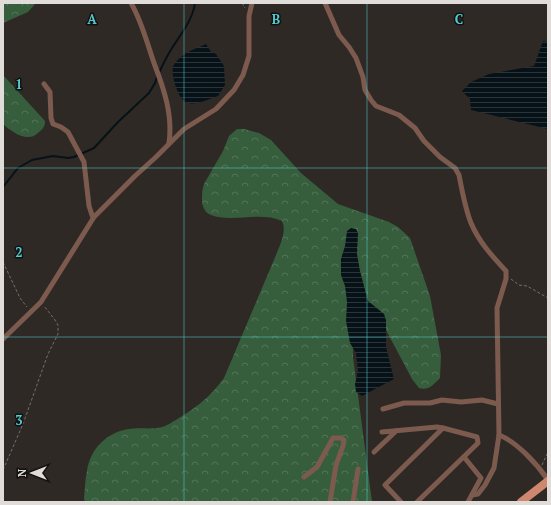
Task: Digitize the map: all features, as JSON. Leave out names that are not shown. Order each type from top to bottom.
[{"type":"main road","points":[[521,502],[548,480]]},
{"type":"street","points":[[131,3],[139,20],[160,78],[169,112],[169,143]]},
{"type":"street","points":[[3,339],[41,302],[94,218],[184,129],[216,109],[227,99],[239,84],[249,56],[249,16],[252,3]]},
{"type":"street","points":[[325,3],[339,35],[356,58],[363,77],[365,90],[371,100],[376,106],[399,115],[415,128],[424,141],[440,157],[455,168],[458,174],[470,221],[478,237],[490,254],[506,271],[497,308],[499,435],[494,468],[485,485],[478,494],[472,495]]},
{"type":"street","points":[[44,84],[50,92],[51,118],[53,124],[68,132],[84,162],[88,206],[94,218]]},
{"type":"street","points":[[383,409],[404,403],[430,403],[442,400],[461,402],[482,400],[498,404]]},
{"type":"street","points":[[401,502],[385,485],[443,428]]},
{"type":"street","points":[[382,432],[443,428],[477,437],[478,443],[416,502]]},
{"type":"street","points":[[374,452],[396,430]]},
{"type":"street","points":[[499,435],[505,437],[523,451],[548,480]]},
{"type":"street","points":[[304,477],[316,467],[333,438],[341,438],[344,440],[336,465],[330,502]]},
{"type":"street","points":[[464,457],[481,478],[468,502]]},
{"type":"street","points":[[354,502],[358,469]]},
{"type":"path","points":[[3,262],[20,298],[30,313]]},
{"type":"path","points":[[506,276],[519,285],[527,286],[548,298]]},
{"type":"path","points":[[3,470],[23,424],[48,354],[58,334],[58,325],[41,302]]},
{"type":"path","points":[[540,469],[548,452]]},
{"type":"green space","points":[[3,3],[36,3],[28,12],[3,23]]},
{"type":"green space","points":[[3,75],[45,121],[43,129],[35,135],[30,137],[20,136],[3,124]]},
{"type":"green space","points":[[237,129],[244,129],[259,133],[271,140],[301,173],[338,204],[389,222],[398,227],[410,238],[430,296],[441,355],[440,378],[426,389],[419,388],[412,379],[386,330],[382,328],[353,339],[353,357],[372,502],[85,502],[86,474],[92,456],[101,443],[107,438],[121,431],[133,428],[158,428],[168,425],[202,402],[224,378],[279,247],[284,229],[282,221],[265,217],[219,217],[209,214],[203,207],[202,190],[204,184],[223,151],[229,136]]},
{"type":"shaded area","points":[[543,41],[548,42],[548,129],[471,110],[470,99],[462,91],[471,82],[489,74],[534,66]]},
{"type":"shaded area","points":[[206,44],[211,52],[216,54],[224,66],[225,85],[218,96],[199,102],[188,103],[181,98],[178,93],[173,76],[173,67],[177,60],[183,55]]},
{"type":"shaded area","points":[[351,228],[356,229],[358,233],[357,254],[368,301],[384,314],[386,320],[386,347],[394,379],[362,396],[356,392],[355,384],[358,371],[356,353],[350,343],[346,321],[347,302],[345,286],[341,275],[341,259],[347,231]]},
{"type":"waterway","points":[[159,73],[168,54],[189,21],[195,3]]},
{"type":"waterway","points":[[3,187],[18,168],[32,160],[53,156],[68,158],[74,157],[94,148],[118,122],[149,93],[157,77]]}]
